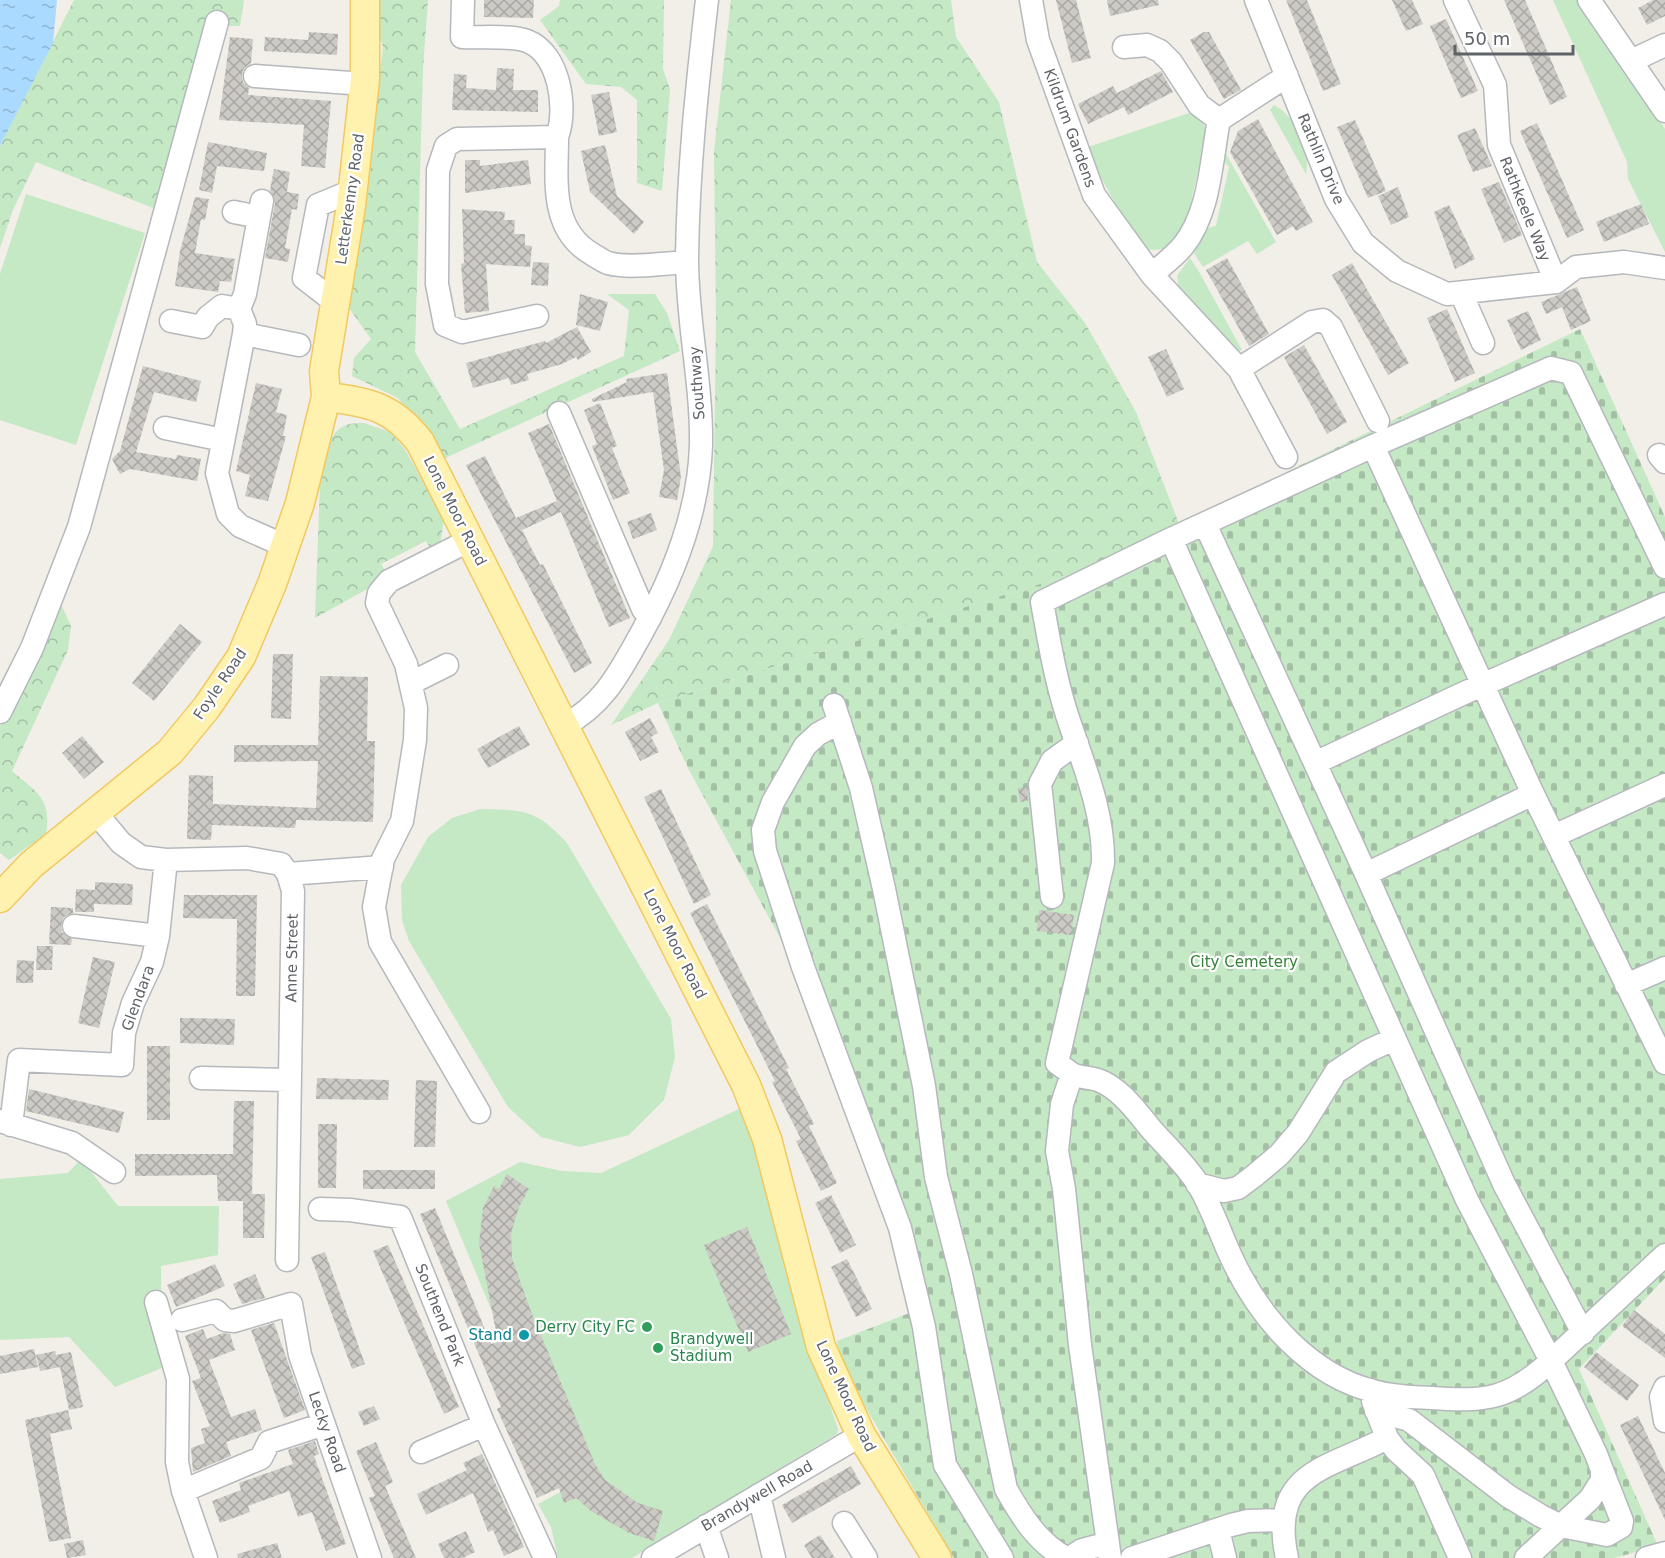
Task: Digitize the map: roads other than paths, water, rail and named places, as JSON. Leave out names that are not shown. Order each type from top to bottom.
[{"type":"main road","name":"Letterkenny Road","points":[[326,397],[324,371],[352,191],[364,84],[365,0]]},
{"type":"main road","name":"Lone Moor Road","points":[[326,397],[376,406],[404,421],[420,442],[746,1085],[767,1139],[820,1347],[861,1435],[936,1558]]},
{"type":"main road","name":"Foyle Road","points":[[0,898],[31,865],[170,752],[207,707],[241,657],[272,584],[300,503],[326,397]]},
{"type":"street","points":[[463,0],[462,37],[526,40],[541,48],[561,92],[561,125],[557,136],[558,202],[562,223],[570,237],[585,250],[608,263],[687,262]]},
{"type":"street","name":"Southway","points":[[564,726],[596,706],[620,671],[650,618],[679,555],[699,474],[700,422],[687,262],[692,151],[707,0]]},
{"type":"street","name":"Kildrum Gardens","points":[[1031,0],[1038,40],[1094,195],[1152,275],[1239,369],[1286,457]]},
{"type":"street","name":"Rathlin Drive","points":[[1256,0],[1336,199],[1364,243],[1397,271],[1447,294],[1556,282],[1576,267],[1624,262],[1665,268]]},
{"type":"street","name":"Rathkeele Way","points":[[1455,0],[1495,85],[1499,145],[1556,282]]},
{"type":"street","points":[[1589,0],[1665,111]]},
{"type":"street","points":[[0,712],[32,648],[79,527],[217,22]]},
{"type":"street","points":[[1124,47],[1147,45],[1160,51],[1171,62],[1199,105],[1219,120]]},
{"type":"street","points":[[1631,61],[1665,45]]},
{"type":"street","points":[[255,75],[364,84]]},
{"type":"street","points":[[1152,275],[1183,246],[1196,224],[1206,194],[1219,120],[1287,76]]},
{"type":"street","points":[[537,316],[462,332],[445,324],[437,284],[438,170],[446,146],[458,139],[557,136]]},
{"type":"street","points":[[234,212],[261,209],[245,294],[239,309],[245,324],[244,334],[217,474],[228,514],[240,526],[285,546]]},
{"type":"street","points":[[1461,293],[1483,343]]},
{"type":"street","points":[[171,321],[202,327],[208,317],[222,306],[239,309]]},
{"type":"street","points":[[1239,369],[1312,322],[1323,320],[1331,327],[1378,421]]},
{"type":"street","points":[[244,334],[299,345]]},
{"type":"street","points":[[1171,539],[1467,1200],[1551,1361],[1619,1509],[1622,1521],[1620,1527],[1614,1532],[1600,1535],[1561,1526],[1508,1496],[1409,1420],[1373,1401],[1354,1385],[1317,1364],[1281,1335],[1251,1295],[1197,1184],[1137,1113],[1111,1088],[1097,1080],[1072,1074],[1057,1063],[1103,863],[1103,836],[1094,793],[1056,676],[1042,602],[1171,539],[1373,446],[1551,368],[1571,373],[1665,567]]},
{"type":"street","points":[[559,413],[607,528],[643,609],[650,618]]},
{"type":"street","points":[[165,428],[223,440]]},
{"type":"street","points":[[1373,446],[1533,794],[1665,1063]]},
{"type":"street","points":[[1205,524],[1366,874],[1504,1184],[1583,1333]]},
{"type":"street","points":[[470,540],[389,581],[379,593],[378,607],[406,664],[416,708],[415,740],[402,821],[382,867],[374,907],[380,942],[479,1112]]},
{"type":"street","points":[[1315,763],[1665,604]]},
{"type":"street","points":[[1221,653],[1257,637]]},
{"type":"street","points":[[411,683],[447,665]]},
{"type":"street","points":[[1002,1558],[945,1465],[924,1327],[900,1228],[803,967],[765,851],[763,830],[770,812],[805,746],[837,714],[861,788],[884,889],[924,1086],[936,1177],[961,1274],[1006,1489],[1023,1520],[1044,1542],[1066,1558]]},
{"type":"street","points":[[1052,897],[1040,784],[1052,761],[1077,743]]},
{"type":"street","points":[[1554,836],[1665,785]]},
{"type":"street","points":[[1366,874],[1533,794]]},
{"type":"street","points":[[96,813],[121,843],[141,857],[166,860],[247,858],[281,864],[288,874],[382,867]]},
{"type":"street","name":"Glendara","points":[[5,1123],[19,1060],[122,1065],[124,1034],[133,1003],[152,962],[158,936],[166,860]]},
{"type":"street","name":"Anne Street","points":[[287,1260],[290,1191],[289,1080],[293,891],[288,874]]},
{"type":"street","points":[[74,926],[158,936]]},
{"type":"street","points":[[1626,985],[1665,968]]},
{"type":"street","points":[[1197,1184],[1224,1191],[1238,1188],[1279,1155],[1298,1133],[1336,1072],[1368,1051],[1394,1039]]},
{"type":"street","points":[[1070,1558],[1082,1550],[1109,1551],[1080,1346],[1064,1189],[1057,1151],[1062,1104],[1072,1074]]},
{"type":"street","points":[[201,1078],[289,1080]]},
{"type":"street","points":[[5,1123],[72,1143],[114,1172]]},
{"type":"street","name":"Southend Park","points":[[320,1209],[350,1210],[400,1217],[484,1425]]},
{"type":"street","points":[[1373,1401],[1474,1399],[1503,1395],[1530,1381],[1665,1255]]},
{"type":"street","points":[[156,1302],[178,1379],[177,1462],[183,1491],[206,1558]]},
{"type":"street","name":"Lecky Road","points":[[182,1320],[216,1311],[225,1320],[234,1321],[291,1304],[300,1355],[370,1558]]},
{"type":"street","points":[[1665,1388],[1661,1397],[1665,1421]]},
{"type":"street","points":[[1373,1401],[1387,1438],[1396,1450],[1423,1475],[1460,1558]]},
{"type":"street","points":[[183,1491],[261,1458],[268,1442],[324,1424]]},
{"type":"street","points":[[421,1452],[484,1425],[545,1558]]},
{"type":"street","name":"Brandywell Road","points":[[653,1558],[861,1435]]},
{"type":"street","points":[[1287,1558],[1284,1520],[1288,1498],[1306,1478],[1329,1462],[1387,1438]]},
{"type":"street","points":[[1526,1558],[1599,1488],[1602,1470]]},
{"type":"street","points":[[759,1495],[774,1558]]},
{"type":"street","points":[[1132,1558],[1248,1521],[1284,1520]]},
{"type":"street","points":[[844,1523],[866,1558]]},
{"type":"street","points":[[706,1526],[717,1558]]},
{"type":"street","points":[[1218,1530],[1225,1558]]},
{"type":"street","points":[[1647,1558],[1665,1553]]},
{"type":"water","points":[[0,0],[57,0],[53,43],[0,146]]},
{"type":"place","name":"Derry City FC","points":[[647,1327]]},
{"type":"place","name":"Stand","points":[[524,1335]]},
{"type":"place","name":"Brandywell Stadium","points":[[658,1348]]},
{"type":"park label","name":"City Cemetery","points":[[1244,962]]}]
